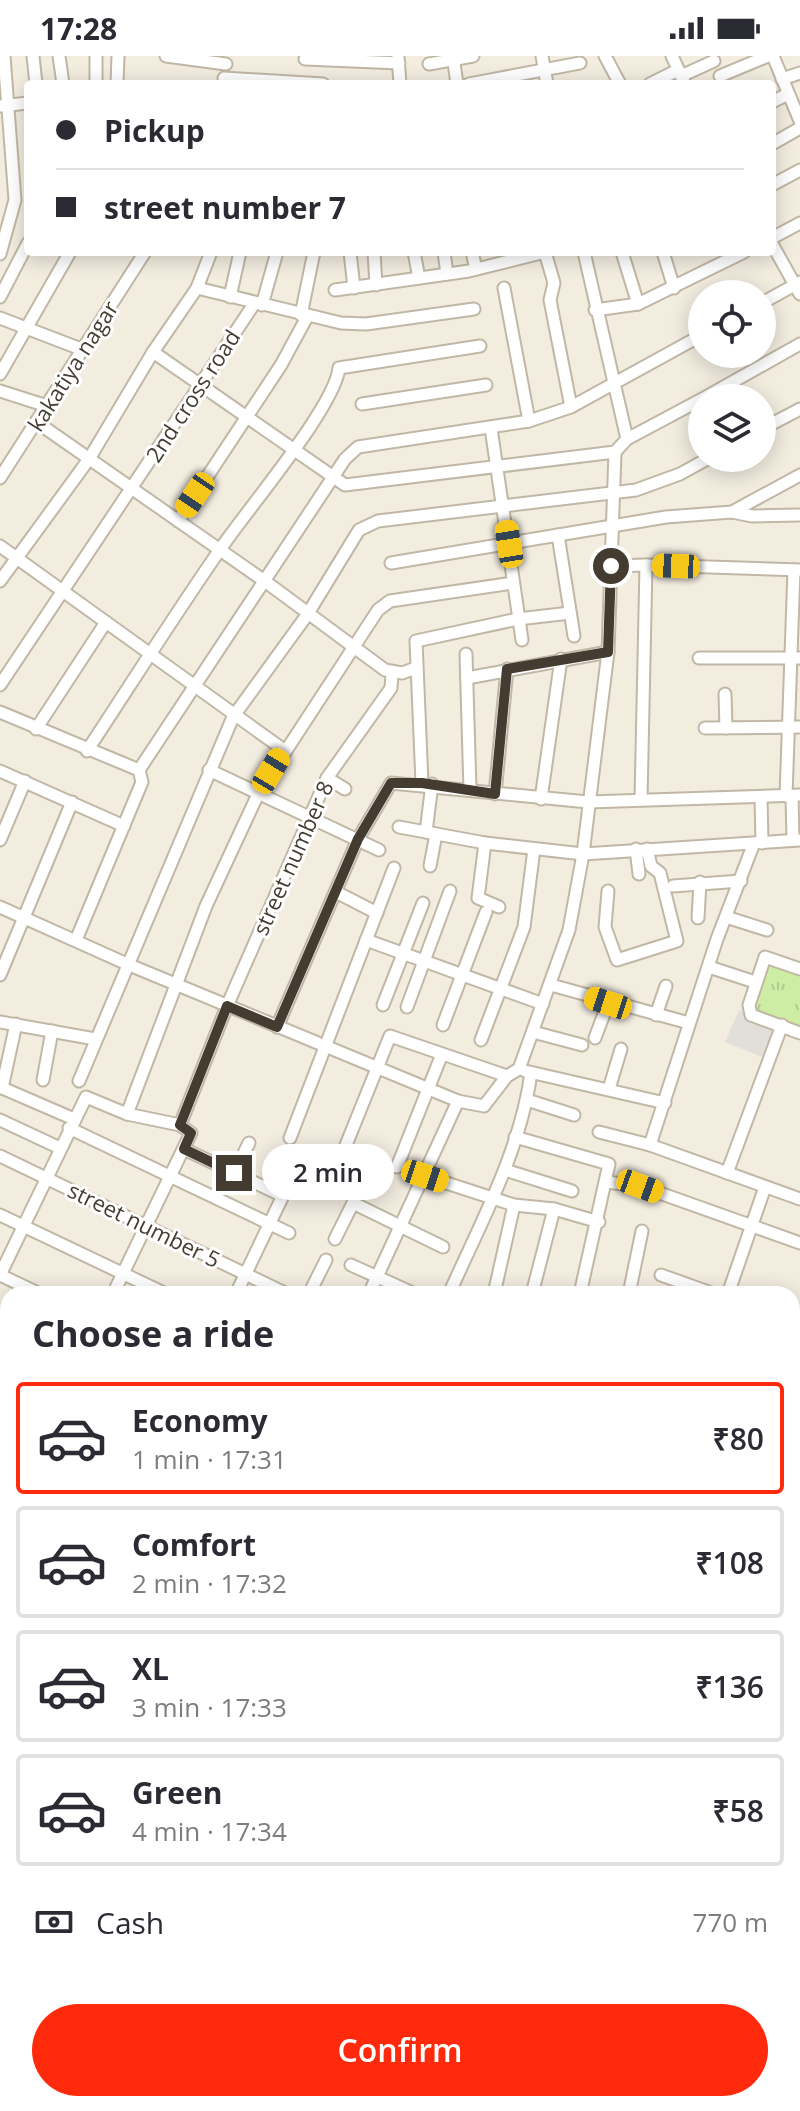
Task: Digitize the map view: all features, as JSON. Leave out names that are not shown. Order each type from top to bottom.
[{"type":"street","points":[[0,254],[15,200],[4,105],[4,56]]},
{"type":"street","points":[[33,56],[36,80]]},
{"type":"street","points":[[59,56],[62,80]]},
{"type":"street","points":[[96,56],[96,80]]},
{"type":"street","points":[[117,80],[118,56]]},
{"type":"street","points":[[166,56],[227,60],[224,80]]},
{"type":"street","points":[[429,64],[473,56]]},
{"type":"street","points":[[542,56],[546,80]]},
{"type":"street","points":[[618,80],[606,59],[619,56]]},
{"type":"street","points":[[672,56],[681,77],[714,58],[721,80],[745,60],[770,56],[800,121]]},
{"type":"street","points":[[304,80],[305,57],[399,59],[400,80]]},
{"type":"street","points":[[454,58],[457,80]]},
{"type":"street","points":[[491,80],[580,63]]},
{"type":"street","points":[[782,79],[800,73]]},
{"type":"street","points":[[776,100],[788,94]]},
{"type":"street","points":[[4,105],[24,103]]},
{"type":"street","points":[[776,142],[800,128]]},
{"type":"street","points":[[776,183],[800,170]]},
{"type":"street","points":[[776,236],[800,223]]},
{"type":"street","points":[[3,236],[24,240]]},
{"type":"street","points":[[0,297],[24,249]]},
{"type":"street","points":[[776,250],[798,286],[776,296]]},
{"type":"street","points":[[0,374],[68,256]]},
{"type":"street","name":"kakatiya nagar","points":[[0,478],[142,256]]},
{"type":"street","points":[[0,581],[89,459],[153,352],[197,288],[209,256]]},
{"type":"street","points":[[230,297],[239,256]]},
{"type":"street","name":"2nd cross road","points":[[0,685],[199,384],[258,305],[276,256]]},
{"type":"street","points":[[178,521],[246,418],[304,316],[313,256]]},
{"type":"street","points":[[350,256],[354,288]]},
{"type":"street","points":[[374,256],[376,285]]},
{"type":"street","points":[[415,256],[419,278]]},
{"type":"street","points":[[445,256],[447,274]]},
{"type":"street","points":[[473,256],[476,269]]},
{"type":"street","points":[[335,290],[476,269],[506,256]]},
{"type":"street","points":[[546,256],[554,283],[550,300],[571,407]]},
{"type":"street","points":[[585,256],[627,439]]},
{"type":"street","points":[[623,256],[638,304]]},
{"type":"street","points":[[664,256],[674,288]]},
{"type":"street","points":[[595,310],[638,304],[736,256]]},
{"type":"street","points":[[197,288],[304,316],[366,324],[474,309]]},
{"type":"street","points":[[504,288],[529,421]]},
{"type":"street","points":[[0,318],[81,349]]},
{"type":"street","points":[[76,940],[142,782],[139,770],[193,685],[358,447],[529,421],[571,407],[688,343]]},
{"type":"street","points":[[728,384],[800,344]]},
{"type":"street","points":[[87,751],[219,551],[293,451],[338,382],[339,368],[480,346]]},
{"type":"street","points":[[153,352],[345,485],[615,452],[627,439],[688,406]]},
{"type":"street","points":[[362,404],[486,385]]},
{"type":"street","points":[[0,391],[47,406]]},
{"type":"street","points":[[776,422],[800,409]]},
{"type":"street","points":[[38,423],[392,674],[416,668]]},
{"type":"street","points":[[491,428],[522,640]]},
{"type":"street","points":[[453,1286],[505,1170],[527,1100],[525,1071],[533,1032],[569,930],[583,854],[608,652],[615,452]]},
{"type":"street","points":[[79,1081],[233,717],[307,615],[359,530],[367,524],[502,503],[655,485],[688,468]]},
{"type":"street","points":[[732,512],[800,475]]},
{"type":"street","points":[[391,563],[666,517],[732,512],[752,516],[800,515]]},
{"type":"street","points":[[558,535],[574,636]]},
{"type":"street","points":[[0,546],[233,717],[284,750]]},
{"type":"street","points":[[641,800],[646,565]]},
{"type":"street","points":[[399,827],[485,843],[583,854],[796,840],[787,727],[795,658],[797,570],[611,566]]},
{"type":"street","points":[[127,1114],[206,906],[259,792],[383,604],[513,583]]},
{"type":"street","points":[[430,866],[431,833],[414,649],[420,638],[518,619],[570,613]]},
{"type":"street","points":[[36,729],[106,622]]},
{"type":"street","points":[[467,678],[608,652]]},
{"type":"street","points":[[466,654],[470,790]]},
{"type":"street","points":[[699,658],[795,658]]},
{"type":"street","points":[[541,799],[561,659]]},
{"type":"street","points":[[495,794],[507,669]]},
{"type":"street","name":"street number 8","points":[[180,1125],[227,1006],[327,778],[391,688],[392,674]]},
{"type":"street","points":[[725,694],[726,728]]},
{"type":"street","points":[[0,712],[87,751],[139,770]]},
{"type":"street","points":[[705,728],[800,727]]},
{"type":"street","points":[[209,770],[379,850]]},
{"type":"street","points":[[0,771],[124,826]]},
{"type":"street","points":[[327,778],[345,789]]},
{"type":"street","points":[[0,840],[25,781]]},
{"type":"street","points":[[277,1027],[358,839],[391,783],[427,784],[588,802],[793,796]]},
{"type":"street","points":[[650,1145],[726,917],[758,843],[761,797]]},
{"type":"street","points":[[0,975],[72,802]]},
{"type":"street","points":[[485,843],[478,898],[499,907]]},
{"type":"street","points":[[481,1040],[524,927],[534,849]]},
{"type":"street","points":[[639,874],[642,849]]},
{"type":"street","points":[[608,891],[605,927],[617,960],[677,941],[678,934],[660,873],[651,866],[642,849]]},
{"type":"street","points":[[290,1138],[394,868]]},
{"type":"street","points":[[673,886],[741,881]]},
{"type":"street","points":[[698,918],[700,882]]},
{"type":"street","points":[[407,1007],[450,891]]},
{"type":"street","points":[[336,892],[377,913]]},
{"type":"street","points":[[383,1005],[423,903]]},
{"type":"street","points":[[0,907],[176,985],[458,1101],[484,1106],[507,1076]]},
{"type":"street","points":[[443,1025],[486,912]]},
{"type":"street","points":[[726,917],[767,930]]},
{"type":"street","points":[[366,940],[543,1004]]},
{"type":"street","points":[[800,969],[765,957],[755,982],[749,1012],[800,1033]]},
{"type":"street","points":[[709,967],[755,982]]},
{"type":"street","points":[[551,985],[689,1023]]},
{"type":"street","points":[[656,1015],[666,986]]},
{"type":"street","points":[[595,1038],[608,1003]]},
{"type":"street","points":[[0,1022],[95,1039]]},
{"type":"street","points":[[16,1024],[1,1088],[289,1233]]},
{"type":"street","points":[[727,1173],[782,1025]]},
{"type":"street","points":[[43,1080],[52,1031]]},
{"type":"street","points":[[533,1032],[582,1045]]},
{"type":"street","points":[[342,1155],[390,1036],[507,1076],[525,1071],[665,1103]]},
{"type":"street","points":[[609,1089],[621,1049]]},
{"type":"street","points":[[397,1167],[425,1089],[442,1054]]},
{"type":"street","points":[[23,1286],[0,1275],[86,1097],[127,1114],[180,1125],[191,1133],[117,1286]]},
{"type":"street","points":[[527,1100],[574,1115]]},
{"type":"street","points":[[373,1286],[458,1101]]},
{"type":"street","points":[[0,1120],[60,1148]]},
{"type":"street","points":[[599,1132],[650,1145],[800,1199]]},
{"type":"street","points":[[515,1137],[609,1164],[599,1222],[582,1286]]},
{"type":"street","points":[[234,1173],[249,1143]]},
{"type":"street","points":[[184,1149],[283,1196]]},
{"type":"street","name":"street number 5","points":[[0,1156],[271,1286]]},
{"type":"street","points":[[240,1286],[300,1160]]},
{"type":"street","points":[[335,1239],[368,1167]]},
{"type":"street","points":[[505,1170],[572,1191]]},
{"type":"street","points":[[425,1176],[514,1205],[554,1209],[599,1222]]},
{"type":"street","points":[[606,1182],[640,1186],[800,1243]]},
{"type":"street","points":[[731,1286],[765,1187]]},
{"type":"street","points":[[353,1203],[443,1247]]},
{"type":"street","points":[[496,1286],[514,1205]]},
{"type":"street","points":[[534,1286],[554,1209]]},
{"type":"street","points":[[0,1215],[150,1286]]},
{"type":"street","points":[[631,1286],[642,1231]]},
{"type":"street","points":[[313,1286],[326,1260]]},
{"type":"street","points":[[351,1265],[398,1286]]},
{"type":"street","points":[[661,1275],[692,1286]]},
{"type":"green space","points":[[764,958],[800,969],[800,1033],[749,1012]]},
{"type":"shaded area","points":[[739,1010],[777,1027],[767,1059],[725,1042]]},
{"type":"route","points":[[234,1173],[184,1149],[191,1133],[180,1125],[227,1006],[277,1027],[358,839],[391,783],[422,783],[495,794],[507,669],[608,652],[611,566]]}]
